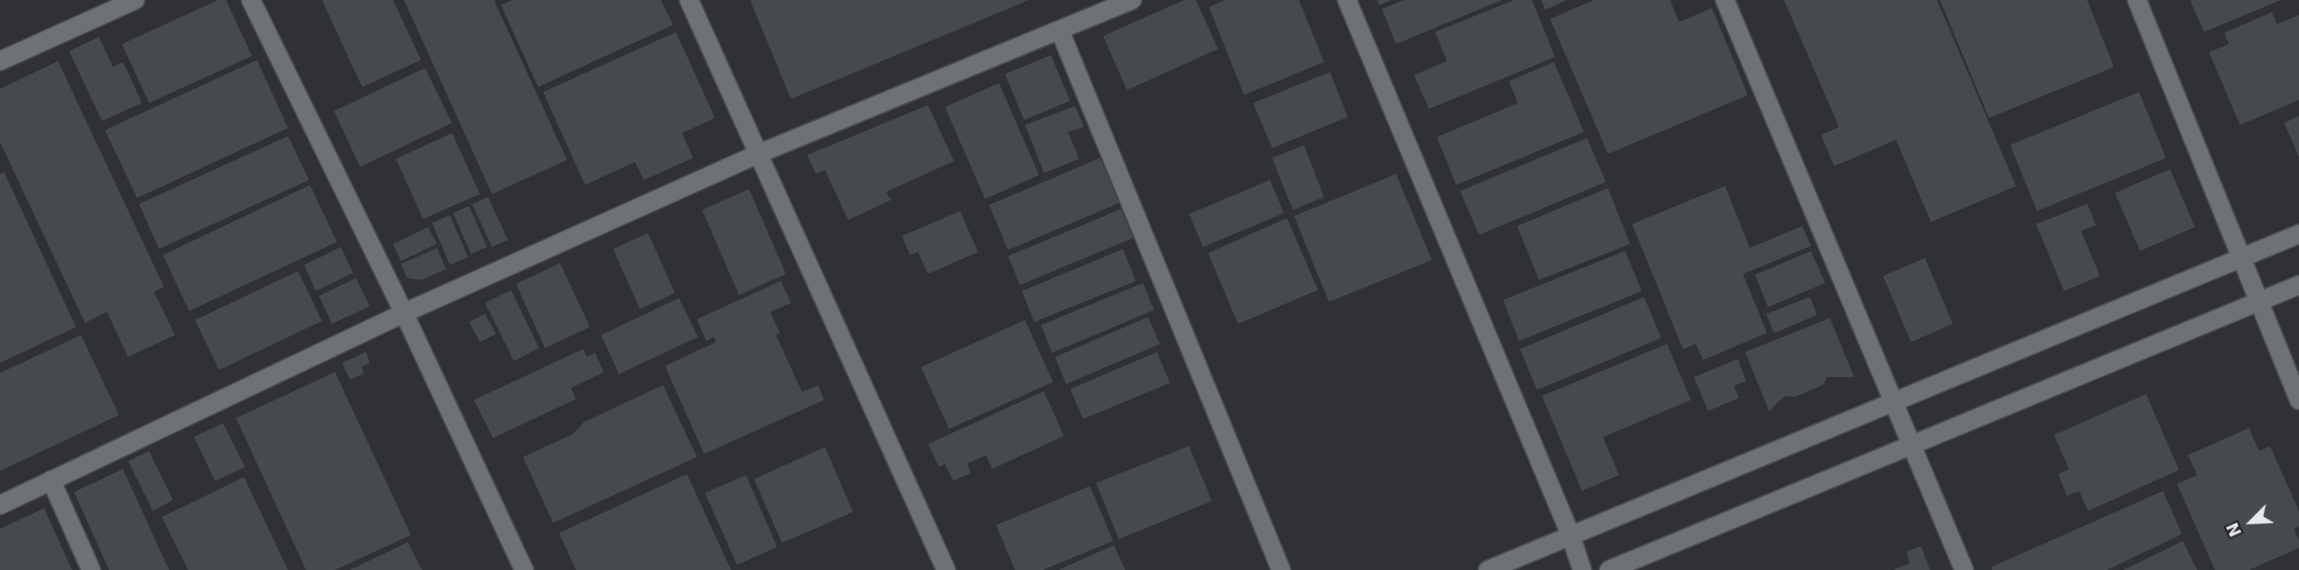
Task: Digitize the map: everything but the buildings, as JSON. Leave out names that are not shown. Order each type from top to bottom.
[{"type":"street","points":[[0,61],[135,0]]},
{"type":"street","points":[[251,0],[404,313],[524,570]]},
{"type":"street","points":[[688,0],[946,570]]},
{"type":"street","points":[[0,504],[404,313],[758,154],[1132,0]]},
{"type":"street","points":[[1347,0],[1571,536],[1582,570]]},
{"type":"street","points":[[1725,0],[1964,570]]},
{"type":"street","points":[[2137,0],[2299,400]]},
{"type":"street","points":[[1060,31],[1281,570]]},
{"type":"street","points":[[1488,570],[2299,234]]},
{"type":"street","points":[[1609,570],[2299,285]]},
{"type":"street","points":[[51,480],[91,570]]}]
